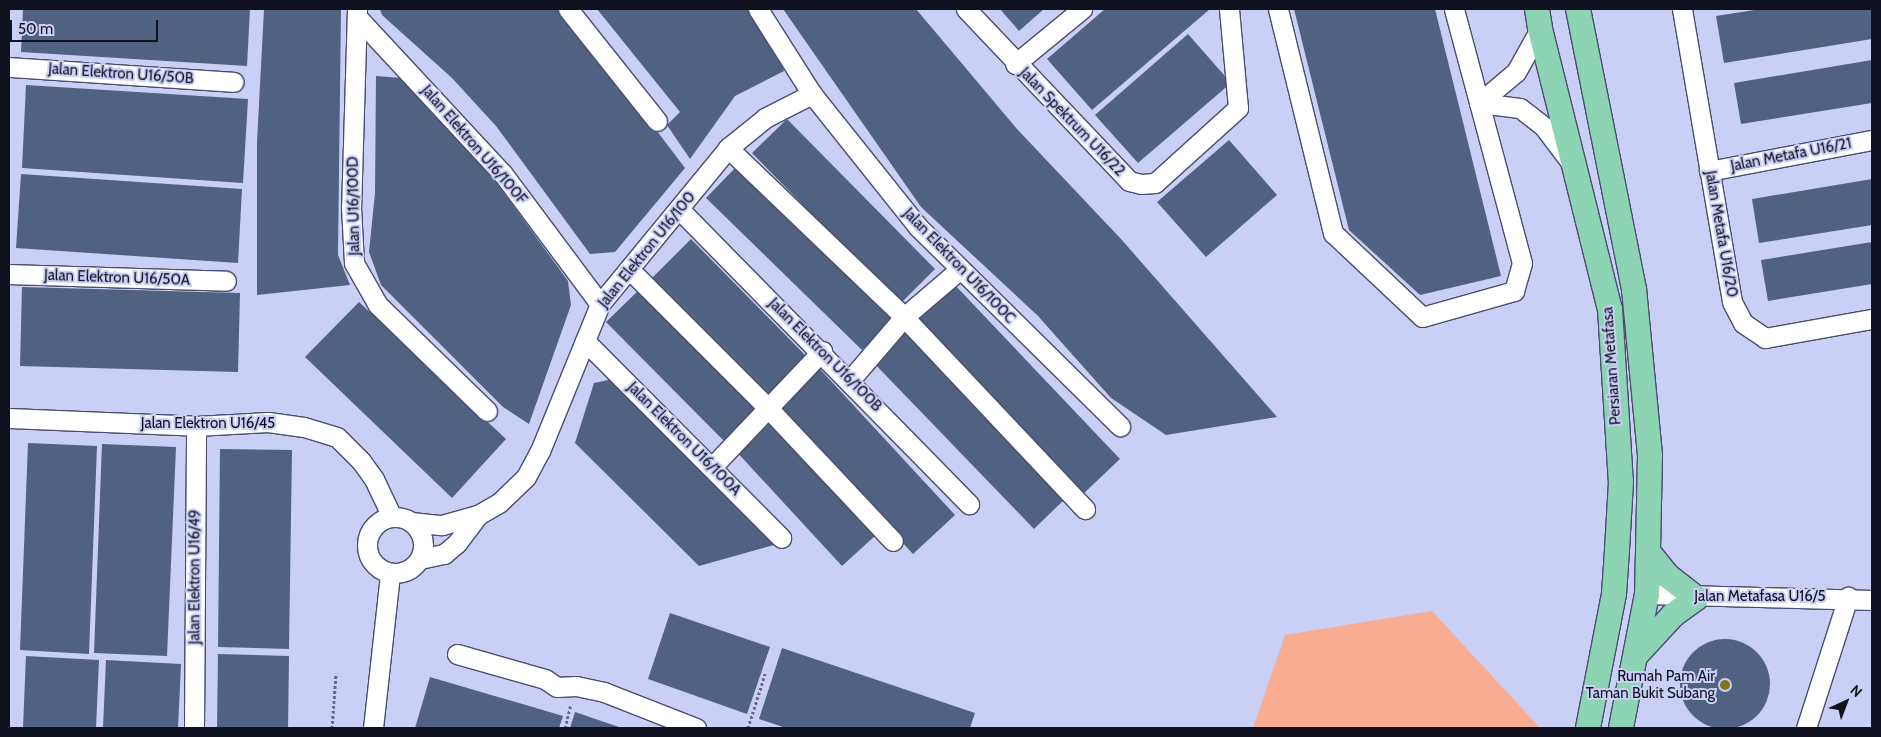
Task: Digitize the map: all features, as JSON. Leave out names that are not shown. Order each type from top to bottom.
[{"type":"main road","name":"Persiaran Metafasa","points":[[1578,9],[1634,289],[1650,455],[1647,594],[1637,654],[1621,728]]},
{"type":"main road","name":"Persiaran Metafasa","points":[[1538,19],[1610,309],[1620,482],[1614,594],[1588,728]]},
{"type":"main road","points":[[1637,654],[1673,615],[1696,598],[1667,575],[1649,553]]},
{"type":"main road","points":[[1606,634],[1620,611],[1629,602],[1647,594]]},
{"type":"street","points":[[568,9],[657,122]]},
{"type":"street","name":"Jalan Elektron U16/100C","points":[[758,9],[812,94],[918,227],[959,270],[1120,426]]},
{"type":"street","name":"Jalan Spektrum U16/22","points":[[966,9],[1015,64],[1129,181],[1155,183],[1238,108],[1229,9]]},
{"type":"street","name":"Jalan Spektrum U16/22","points":[[1015,64],[1082,9]]},
{"type":"street","points":[[1278,9],[1333,233],[1422,317],[1514,291],[1522,263],[1454,9]]},
{"type":"street","name":"Jalan Metafa U16/20","points":[[1682,9],[1732,302],[1743,323],[1765,338],[1872,319]]},
{"type":"street","name":"Jalan Elektron U16/100F","points":[[357,13],[503,174],[600,304]]},
{"type":"street","name":"Jalan U16/100D","points":[[357,13],[350,207],[354,263],[378,306],[487,411]]},
{"type":"street","points":[[1479,103],[1516,72],[1538,19]]},
{"type":"street","name":"Jalan Elektron U16/50B","points":[[9,67],[234,82]]},
{"type":"street","name":"Jalan Elektron U16/100","points":[[478,515],[499,503],[526,476],[540,451],[600,304],[728,148],[765,118],[812,94]]},
{"type":"street","points":[[1479,103],[1520,108],[1544,127],[1574,168]]},
{"type":"street","name":"Jalan Metafa U16/21","points":[[1709,170],[1872,140]]},
{"type":"street","points":[[728,148],[904,318],[1085,509]]},
{"type":"street","name":"Jalan Elektron U16/100B","points":[[679,209],[822,351],[970,504]]},
{"type":"street","points":[[629,268],[769,409],[893,541]]},
{"type":"street","points":[[850,380],[904,318],[959,270]]},
{"type":"street","name":"Jalan Elektron U16/50A","points":[[9,274],[226,281]]},
{"type":"street","name":"Jalan Elektron U16/100A","points":[[585,341],[781,538]]},
{"type":"street","points":[[712,467],[822,351]]},
{"type":"street","name":"Jalan Elektron U16/45","points":[[9,418],[196,426],[268,422],[304,427],[337,437],[374,479],[392,517]]},
{"type":"street","name":"Jalan Elektron U16/49","points":[[194,728],[196,426]]},
{"type":"street","points":[[411,522],[421,535],[423,551],[420,559],[407,571],[390,574],[374,565],[366,548],[366,540],[375,524],[392,517],[411,522],[442,525],[478,515]]},
{"type":"street","points":[[420,559],[444,554],[457,543],[478,515]]},
{"type":"street","points":[[373,728],[390,574]]},
{"type":"street","name":"Jalan Metafasa U16/5","points":[[1647,594],[1696,598],[1848,597],[1872,600]]},
{"type":"street","points":[[1806,728],[1848,597]]},
{"type":"street","points":[[457,654],[545,679],[557,687],[604,692],[696,728]]},
{"type":"path","points":[[332,728],[336,673]]},
{"type":"path","points":[[748,728],[765,674]]},
{"type":"shaded area","points":[[1432,611],[1540,728],[1253,728],[1285,635]]},
{"type":"building","points":[[23,9],[250,9],[247,66],[21,52]]},
{"type":"building","points":[[264,9],[341,9],[338,255],[350,285],[257,295],[257,142]]},
{"type":"building","points":[[380,9],[557,9],[616,77],[685,168],[615,252],[590,254],[496,126],[452,78],[382,15]]},
{"type":"building","points":[[597,9],[748,9],[781,57],[784,71],[735,96],[690,159],[667,125],[680,112]]},
{"type":"building","points":[[783,9],[916,9],[1017,129],[1121,239],[1277,417],[1166,435],[1111,398],[1038,316],[921,207]]},
{"type":"building","points":[[1000,9],[1044,9],[1019,31]]},
{"type":"building","points":[[1105,9],[1210,9],[1092,110],[1047,59]]},
{"type":"building","points":[[1294,9],[1435,9],[1501,276],[1420,295],[1349,230]]},
{"type":"building","points":[[1761,9],[1872,9],[1872,39],[1724,63],[1716,16]]},
{"type":"building","points":[[1188,34],[1231,83],[1138,163],[1095,115]]},
{"type":"building","points":[[1872,60],[1872,103],[1741,124],[1734,83]]},
{"type":"building","points":[[376,76],[402,78],[480,160],[568,281],[571,305],[529,424],[503,407],[381,285],[369,252],[375,193]]},
{"type":"building","points":[[26,85],[248,99],[243,183],[22,168]]},
{"type":"building","points":[[787,119],[935,269],[900,304],[752,153]]},
{"type":"building","points":[[1229,140],[1277,195],[1206,257],[1157,202]]},
{"type":"building","points":[[739,164],[896,315],[862,350],[706,198]]},
{"type":"building","points":[[21,174],[242,189],[238,263],[16,248]]},
{"type":"building","points":[[1872,179],[1872,225],[1759,243],[1752,199]]},
{"type":"building","points":[[691,239],[808,358],[769,396],[652,278]]},
{"type":"building","points":[[1872,242],[1872,284],[1768,301],[1761,260]]},
{"type":"building","points":[[952,282],[1120,459],[1083,494],[915,317]]},
{"type":"building","points":[[22,287],[240,293],[238,372],[20,366]]},
{"type":"building","points":[[641,288],[760,409],[726,443],[606,322]]},
{"type":"building","points":[[359,302],[506,439],[452,498],[305,357]]},
{"type":"building","points":[[906,327],[1068,496],[1034,529],[871,360]]},
{"type":"building","points":[[819,368],[955,515],[913,554],[777,406]]},
{"type":"building","points":[[618,378],[759,523],[774,545],[699,566],[575,443],[594,383]]},
{"type":"building","points":[[769,418],[877,534],[842,566],[735,450]]},
{"type":"building","points":[[28,443],[97,446],[89,654],[20,650]]},
{"type":"building","points":[[102,444],[176,447],[167,656],[94,653]]},
{"type":"building","points":[[220,449],[292,450],[289,649],[218,647]]},
{"type":"building","points":[[670,613],[770,647],[747,714],[648,679]]},
{"type":"building","name":"Rumah Pam Air Taman Bukit Subang","points":[[1725,639],[1742,643],[1757,652],[1766,667],[1770,684],[1766,701],[1757,716],[1742,725],[1725,729],[1708,725],[1693,716],[1684,701],[1680,684],[1684,667],[1693,652],[1708,643]]},
{"type":"building","points":[[782,648],[975,713],[970,728],[786,728],[759,719]]},
{"type":"building","points":[[218,654],[289,656],[288,728],[217,728]]},
{"type":"building","points":[[26,656],[99,660],[96,728],[23,728]]},
{"type":"building","points":[[106,660],[181,664],[178,728],[103,728]]},
{"type":"building","points":[[430,677],[563,716],[559,728],[415,728]]},
{"type":"building","points":[[575,712],[622,728],[570,728]]},
{"type":"place","name":"Rumah Pam Air Taman Bukit Subang","points":[[1725,685]]}]
